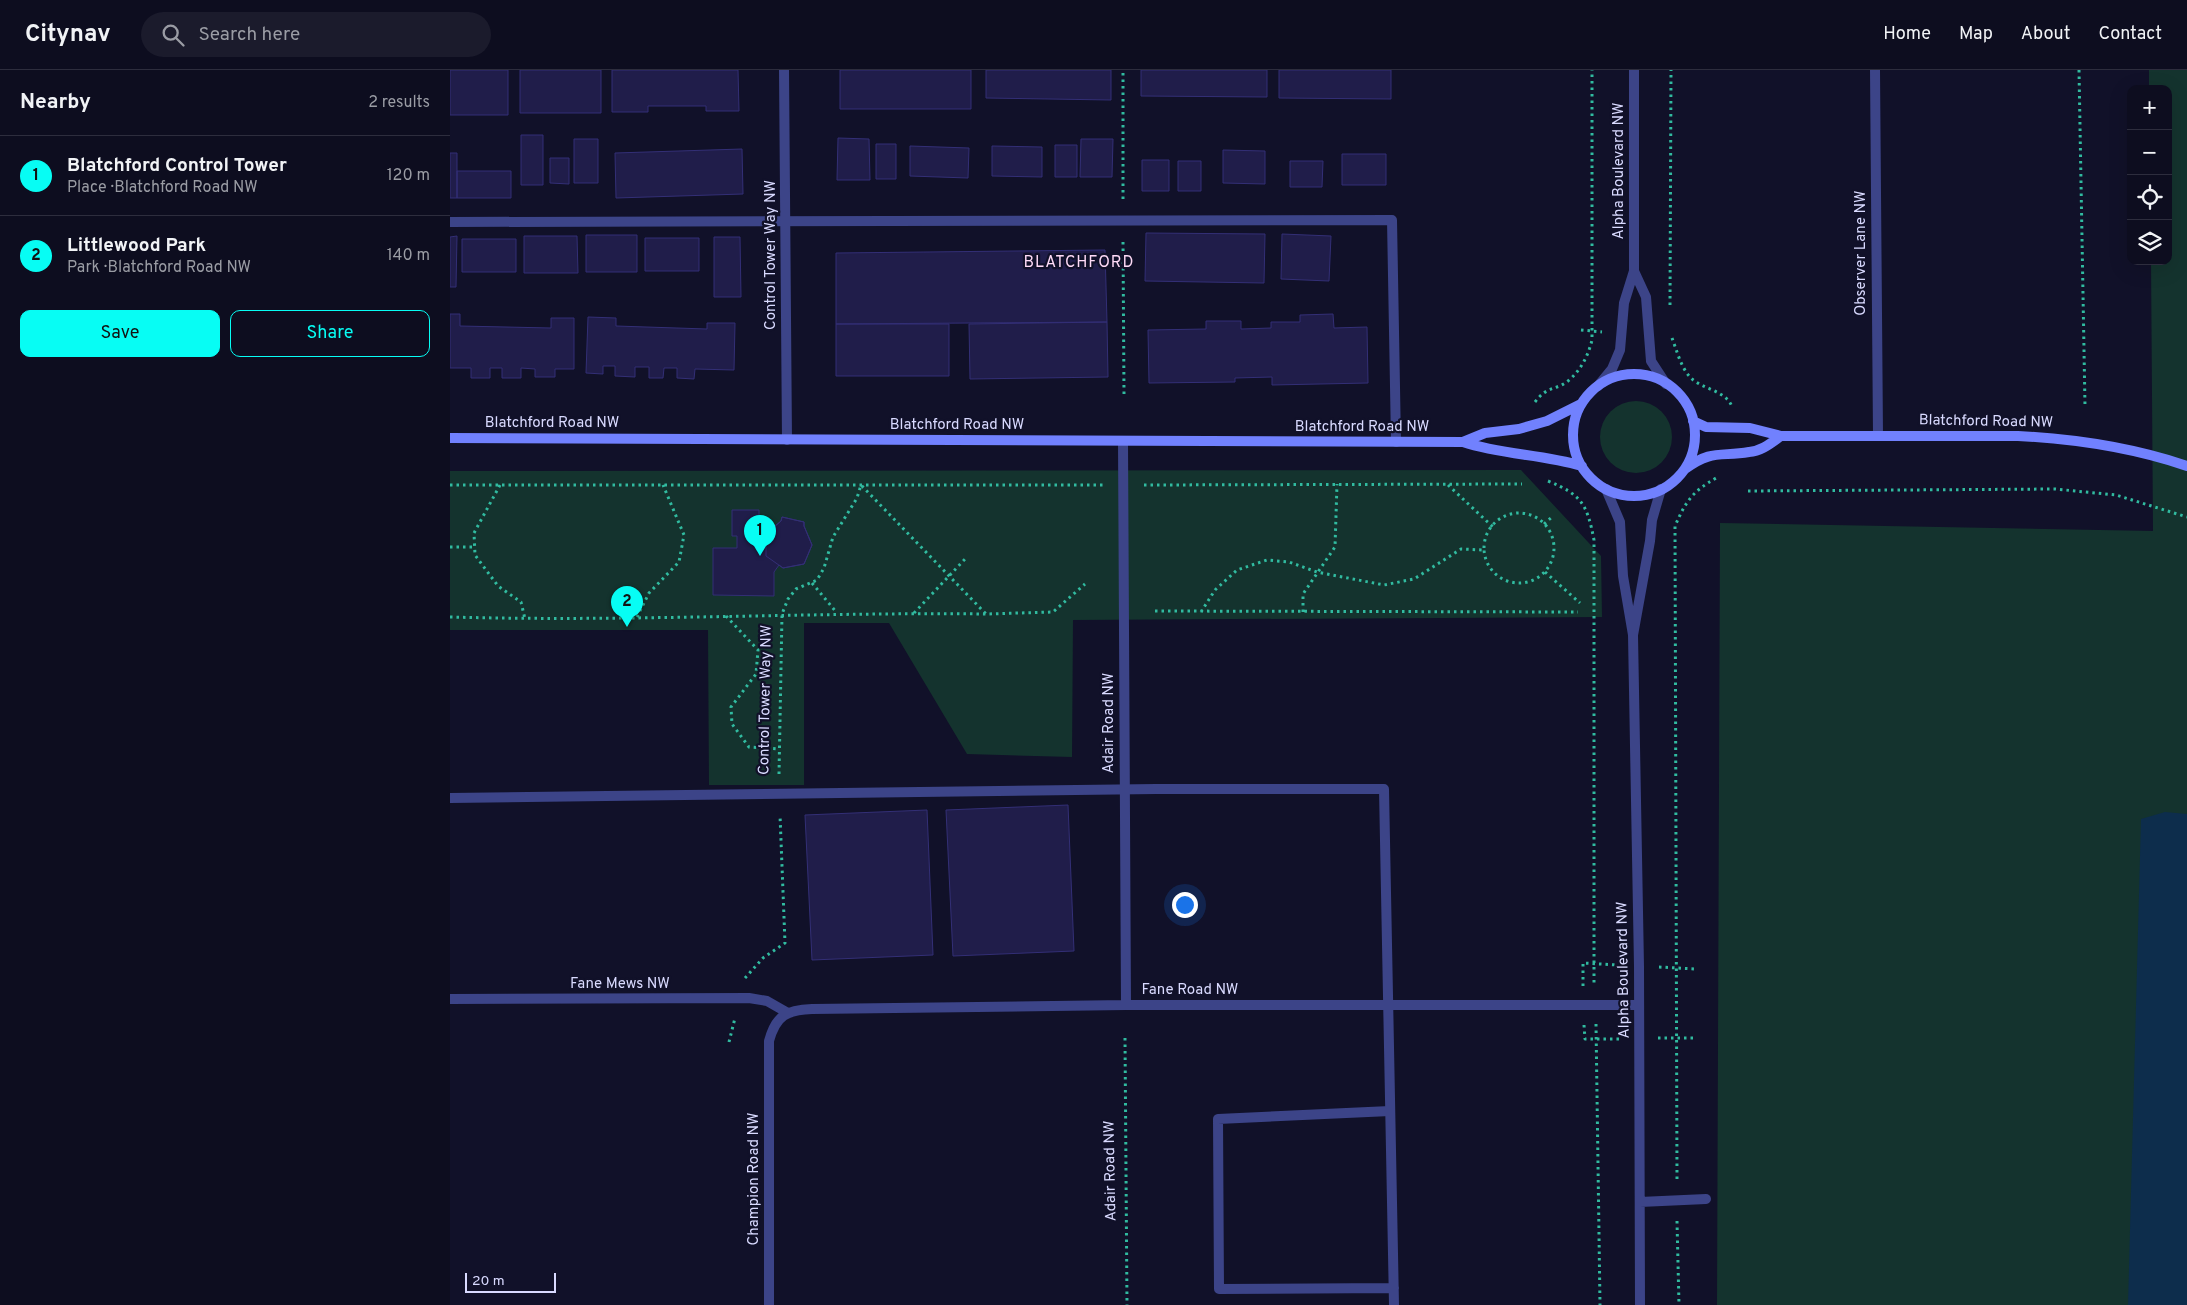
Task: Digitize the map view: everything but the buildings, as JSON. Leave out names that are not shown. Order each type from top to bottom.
[{"type":"street","name":"Control Tower Way NW","points":[[784,70],[787,440]]},
{"type":"street","name":"Alpha Boulevard NW","points":[[1598,386],[1612,368],[1620,350],[1624,303],[1634,271],[1634,70]]},
{"type":"street","name":"Observer Lane NW","points":[[1875,70],[1878,436]]},
{"type":"street","points":[[450,222],[1392,220],[1396,442]]},
{"type":"street","name":"Alpha Boulevard NW","points":[[1634,271],[1646,297],[1650,361],[1666,384]]},
{"type":"street","points":[[1682,471],[1693,446],[1693,421],[1683,400],[1666,384],[1656,378],[1633,374],[1608,379],[1598,386],[1581,404],[1576,415],[1573,440],[1576,455],[1582,466],[1594,480],[1606,489],[1621,494],[1636,496],[1661,489],[1698,459],[1731,452],[1750,452],[1766,447],[1781,436]]},
{"type":"street","name":"Blatchford Road NW","points":[[1463,442],[1485,433],[1531,426],[1560,417],[1581,404]]},
{"type":"street","name":"Blatchford Road NW","points":[[1693,421],[1706,427],[1750,428],[1781,436],[2018,436],[2077,440],[2129,449],[2187,466]]},
{"type":"street","name":"Blatchford Road NW","points":[[450,438],[1463,442],[1487,450],[1554,458],[1582,466]]},
{"type":"street","name":"Adair Road NW","points":[[1123,441],[1126,1005]]},
{"type":"street","name":"Alpha Boulevard NW","points":[[1606,489],[1620,522],[1623,576],[1633,635],[1640,1005],[1640,1305]]},
{"type":"street","name":"Alpha Boulevard NW","points":[[1633,635],[1652,520],[1661,489]]},
{"type":"street","points":[[450,798],[1125,789],[1384,789],[1394,1305]]},
{"type":"street","name":"Fane Mews NW","points":[[450,999],[739,999],[767,1001],[788,1013]]},
{"type":"street","name":"Fane Road NW","points":[[788,1013],[812,1009],[1126,1005],[1640,1005]]},
{"type":"street","name":"Champion Road NW","points":[[769,1305],[769,1041],[773,1028],[780,1018],[788,1013]]},
{"type":"street","points":[[1390,1111],[1218,1119],[1219,1289],[1394,1288]]},
{"type":"street","points":[[1640,1202],[1706,1199]]},
{"type":"path","points":[[1123,70],[1123,202]]},
{"type":"path","points":[[1531,426],[1530,407],[1543,391],[1567,381],[1588,358],[1592,340],[1592,70]]},
{"type":"path","points":[[1670,313],[1671,70]]},
{"type":"path","points":[[2079,70],[2086,406]]},
{"type":"path","points":[[1123,239],[1124,394]]},
{"type":"path","points":[[1669,332],[1683,365],[1691,378],[1725,397],[1732,405],[1731,429]]},
{"type":"path","points":[[1679,1305],[1675,526],[1685,503],[1705,484],[1730,470],[1731,452]]},
{"type":"path","points":[[1532,455],[1534,472],[1543,479],[1565,488],[1579,498],[1589,515],[1594,540],[1593,964],[1596,1005],[1600,1305]]},
{"type":"path","points":[[450,485],[1105,484]]},
{"type":"path","points":[[1303,612],[1303,594],[1335,547],[1337,484]]},
{"type":"path","points":[[1448,484],[1493,527]]},
{"type":"path","points":[[1138,485],[1522,484]]},
{"type":"path","points":[[500,485],[474,533],[475,555],[498,586],[521,602],[525,619]]},
{"type":"path","points":[[637,617],[648,592],[679,562],[684,535],[663,485]]},
{"type":"path","points":[[861,485],[986,614]]},
{"type":"path","name":"Control Tower Way NW","points":[[780,794],[782,614],[788,599],[796,589],[817,580],[824,568],[834,537],[844,516],[857,498],[861,485]]},
{"type":"path","points":[[1748,491],[2055,489],[2116,495],[2187,517]]},
{"type":"path","points":[[1522,513],[1534,516],[1544,524],[1552,537],[1554,553],[1550,564],[1544,572],[1533,580],[1520,584],[1507,581],[1495,574],[1487,563],[1483,550],[1485,538],[1499,519],[1510,514],[1522,513]]},
{"type":"path","points":[[1544,524],[1553,516]]},
{"type":"path","points":[[450,547],[475,547]]},
{"type":"path","points":[[1201,613],[1214,590],[1237,570],[1267,560],[1290,562],[1317,572],[1384,585],[1414,579],[1461,549],[1483,550]]},
{"type":"path","points":[[914,613],[966,558]]},
{"type":"path","points":[[1544,572],[1580,603]]},
{"type":"path","points":[[812,583],[838,613]]},
{"type":"path","points":[[450,617],[525,619],[838,613],[986,614],[1053,612],[1085,584]]},
{"type":"path","points":[[1155,611],[1201,613],[1578,612]]},
{"type":"path","points":[[726,615],[758,650],[756,674],[731,707],[732,724],[750,747],[779,749]]},
{"type":"path","points":[[739,999],[746,977],[763,958],[785,943],[780,794]]},
{"type":"path","name":"Adair Road NW","points":[[1125,1038],[1127,1305]]},
{"type":"green space","points":[[2149,70],[2187,70],[2187,1305],[1717,1305],[1720,523],[2153,531],[2151,265],[2172,265],[2172,85],[2149,85]]},
{"type":"green space","points":[[1636,401],[1656,407],[1666,417],[1672,437],[1666,457],[1656,467],[1636,473],[1616,467],[1606,457],[1600,437],[1606,417],[1616,407]]},
{"type":"green space","points":[[1521,470],[1601,556],[1602,617],[1073,620],[1072,757],[967,754],[889,623],[804,623],[804,785],[709,785],[708,630],[450,630],[450,471]]},
{"type":"water","points":[[2165,812],[2187,814],[2187,1305],[2128,1305],[2141,819]]},
{"type":"place","name":"Blatchford Control Tower","points":[[760,556]]},
{"type":"place","name":"Littlewood Park","points":[[627,627]]},
{"type":"district","name":"BLATCHFORD","points":[[1079,263]]}]
